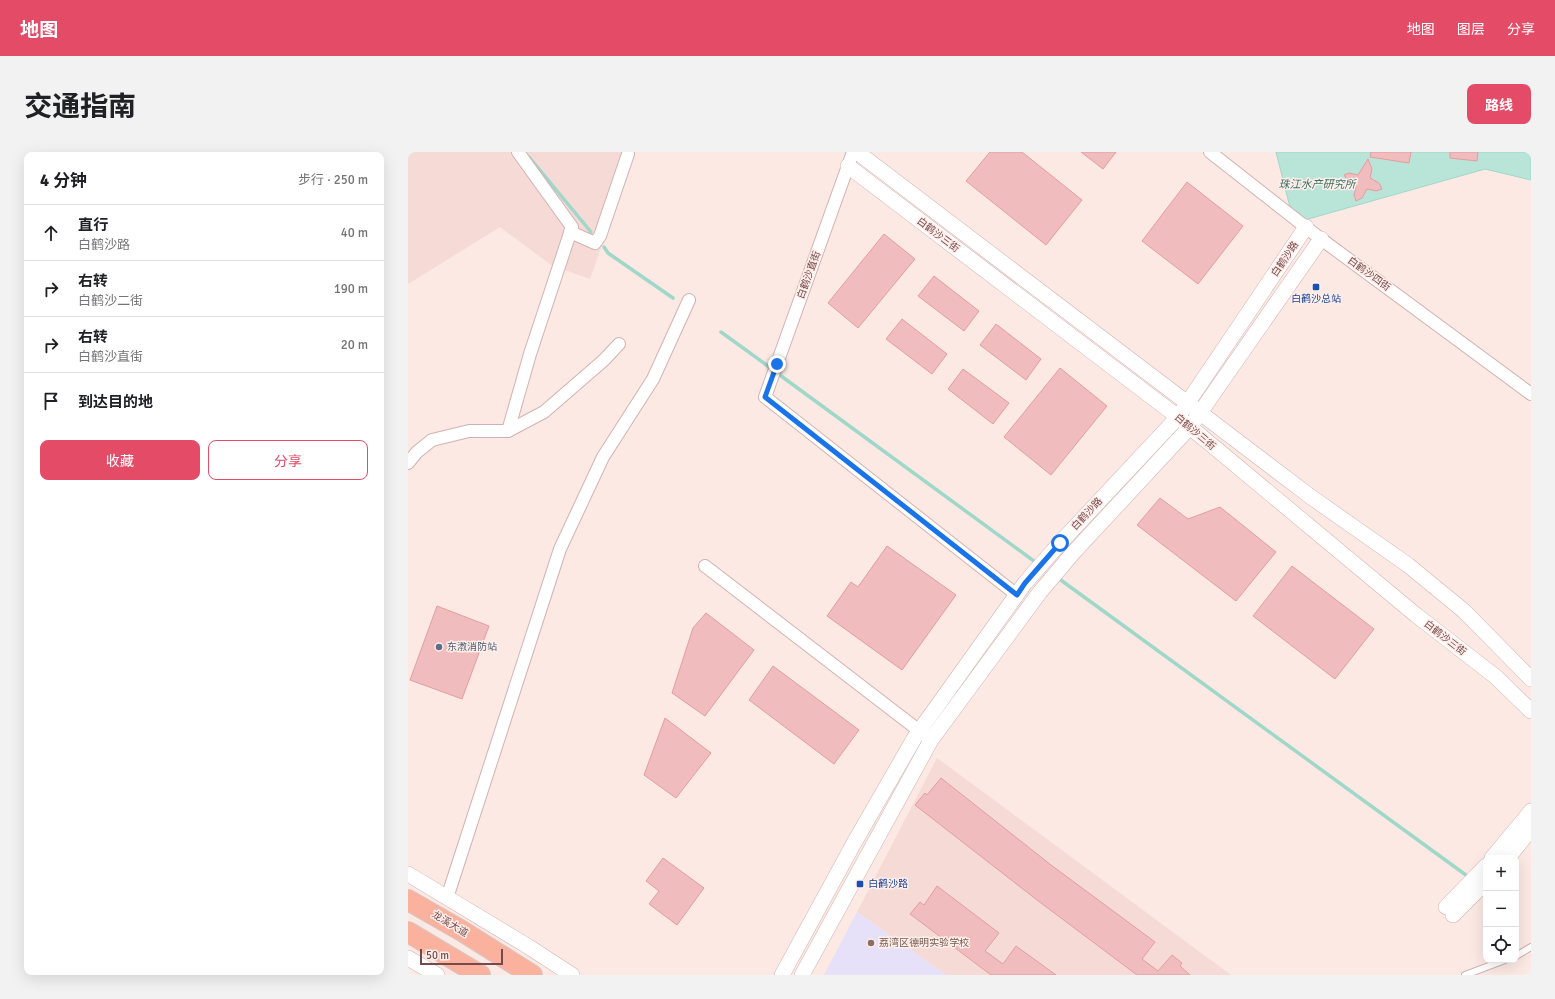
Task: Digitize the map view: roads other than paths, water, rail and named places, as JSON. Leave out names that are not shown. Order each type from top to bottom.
[{"type":"main road","name":"龙溪大道","points":[[408,900],[462,931],[532,975]]},
{"type":"main road","points":[[408,932],[480,975]]},
{"type":"street","points":[[508,431],[530,354],[572,227],[518,152]]},
{"type":"street","name":"白鹤沙三街","points":[[857,152],[1311,497],[1408,565],[1464,612],[1531,679]]},
{"type":"street","name":"白鹤沙四街","points":[[1210,152],[1321,239],[1531,394]]},
{"type":"street","points":[[570,232],[595,243],[600,236],[628,154]]},
{"type":"street","name":"白鹤沙三街","points":[[850,159],[1178,417],[1416,615],[1496,677],[1531,711]]},
{"type":"street","name":"白鹤沙直街","points":[[850,159],[765,397],[1021,589]]},
{"type":"street","name":"白鹤沙路","points":[[782,975],[854,843],[919,731],[1021,589],[1060,543],[1178,417],[1306,227]]},
{"type":"street","name":"白鹤沙路","points":[[802,975],[931,740],[1040,592],[1073,553],[1190,427],[1321,239]]},
{"type":"street","points":[[447,898],[560,548],[603,457],[653,379],[689,300]]},
{"type":"street","points":[[408,463],[417,452],[432,440],[469,431],[508,431],[544,412],[604,360],[619,344]]},
{"type":"street","points":[[705,566],[931,740]]},
{"type":"street","points":[[1494,855],[1531,811]]},
{"type":"street","points":[[1510,855],[1531,829]]},
{"type":"street","points":[[1483,870],[1454,907],[1483,884]]},
{"type":"street","points":[[408,874],[530,947],[572,975]]},
{"type":"street","points":[[408,958],[437,975]]},
{"type":"lane","points":[[1519,954],[1531,948]]},
{"type":"lane","points":[[1465,975],[1497,963]]},
{"type":"water","name":"珠江水产研究所","points":[[1276,152],[1531,152],[1531,180],[1485,169],[1294,223]]},
{"type":"waterway","points":[[529,157],[591,232]]},
{"type":"waterway","points":[[604,247],[608,253],[673,298]]},
{"type":"waterway","points":[[721,332],[772,369]]},
{"type":"waterway","points":[[777,373],[1038,564]]},
{"type":"waterway","points":[[1058,578],[1470,878]]},
{"type":"place","name":"白鹤沙总站","points":[[1316,287]]},
{"type":"place","name":"东漖消防站","points":[[439,647]]},
{"type":"place","name":"白鹤沙路","points":[[860,884]]},
{"type":"place","name":"荔湾区德明实验学校","points":[[871,943]]}]
